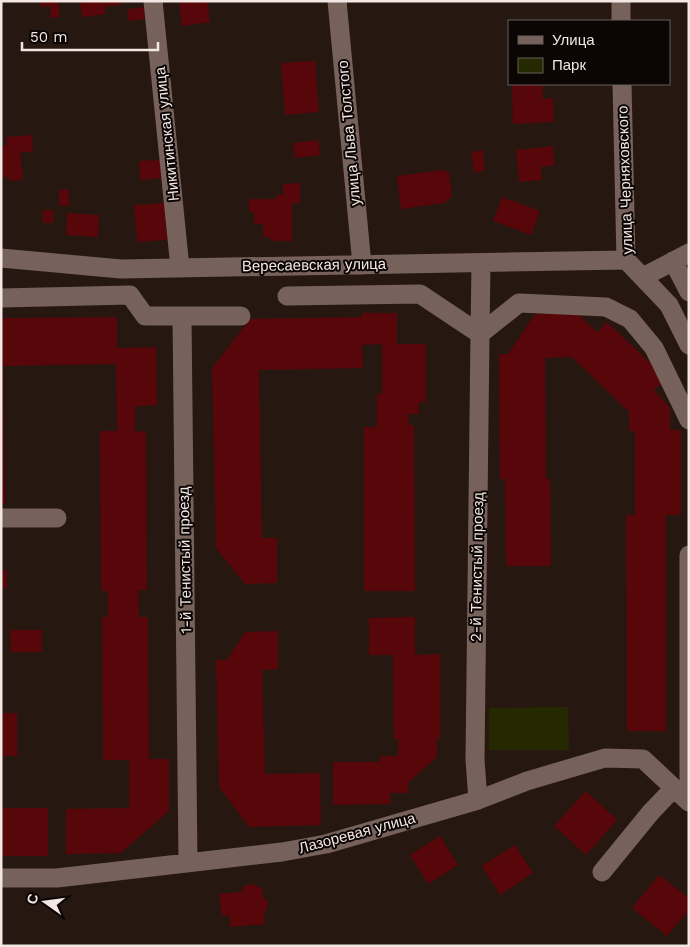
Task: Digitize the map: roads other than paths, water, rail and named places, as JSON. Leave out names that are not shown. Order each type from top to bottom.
[{"type":"street","name":"Никитинская улица","points":[[153,1],[180,268]]},
{"type":"street","name":"улица Льва Толстого","points":[[337,1],[362,265]]},
{"type":"street","points":[[621,1],[621,20]]},
{"type":"street","name":"улица Черняховского","points":[[622,85],[626,260],[669,305],[689,345]]},
{"type":"street","points":[[642,277],[681,257],[689,292]]},
{"type":"street","name":"Вересаевская улица","points":[[1,258],[121,268],[626,260]]},
{"type":"street","name":"2-й Тенистый проезд","points":[[478,800],[476,760],[481,263]]},
{"type":"street","points":[[287,296],[420,294],[480,334],[518,303],[606,307],[630,319],[654,348],[689,420]]},
{"type":"street","points":[[1,298],[130,295],[145,316],[241,316]]},
{"type":"street","name":"1-й Тенистый проезд","points":[[182,317],[188,863]]},
{"type":"street","points":[[1,518],[57,518]]},
{"type":"street","points":[[602,872],[652,812],[682,791],[689,555]]},
{"type":"street","name":"Лазоревая улица","points":[[1,878],[57,878],[282,852],[326,844],[478,800],[527,781],[605,758],[643,759],[682,791],[689,802]]}]
